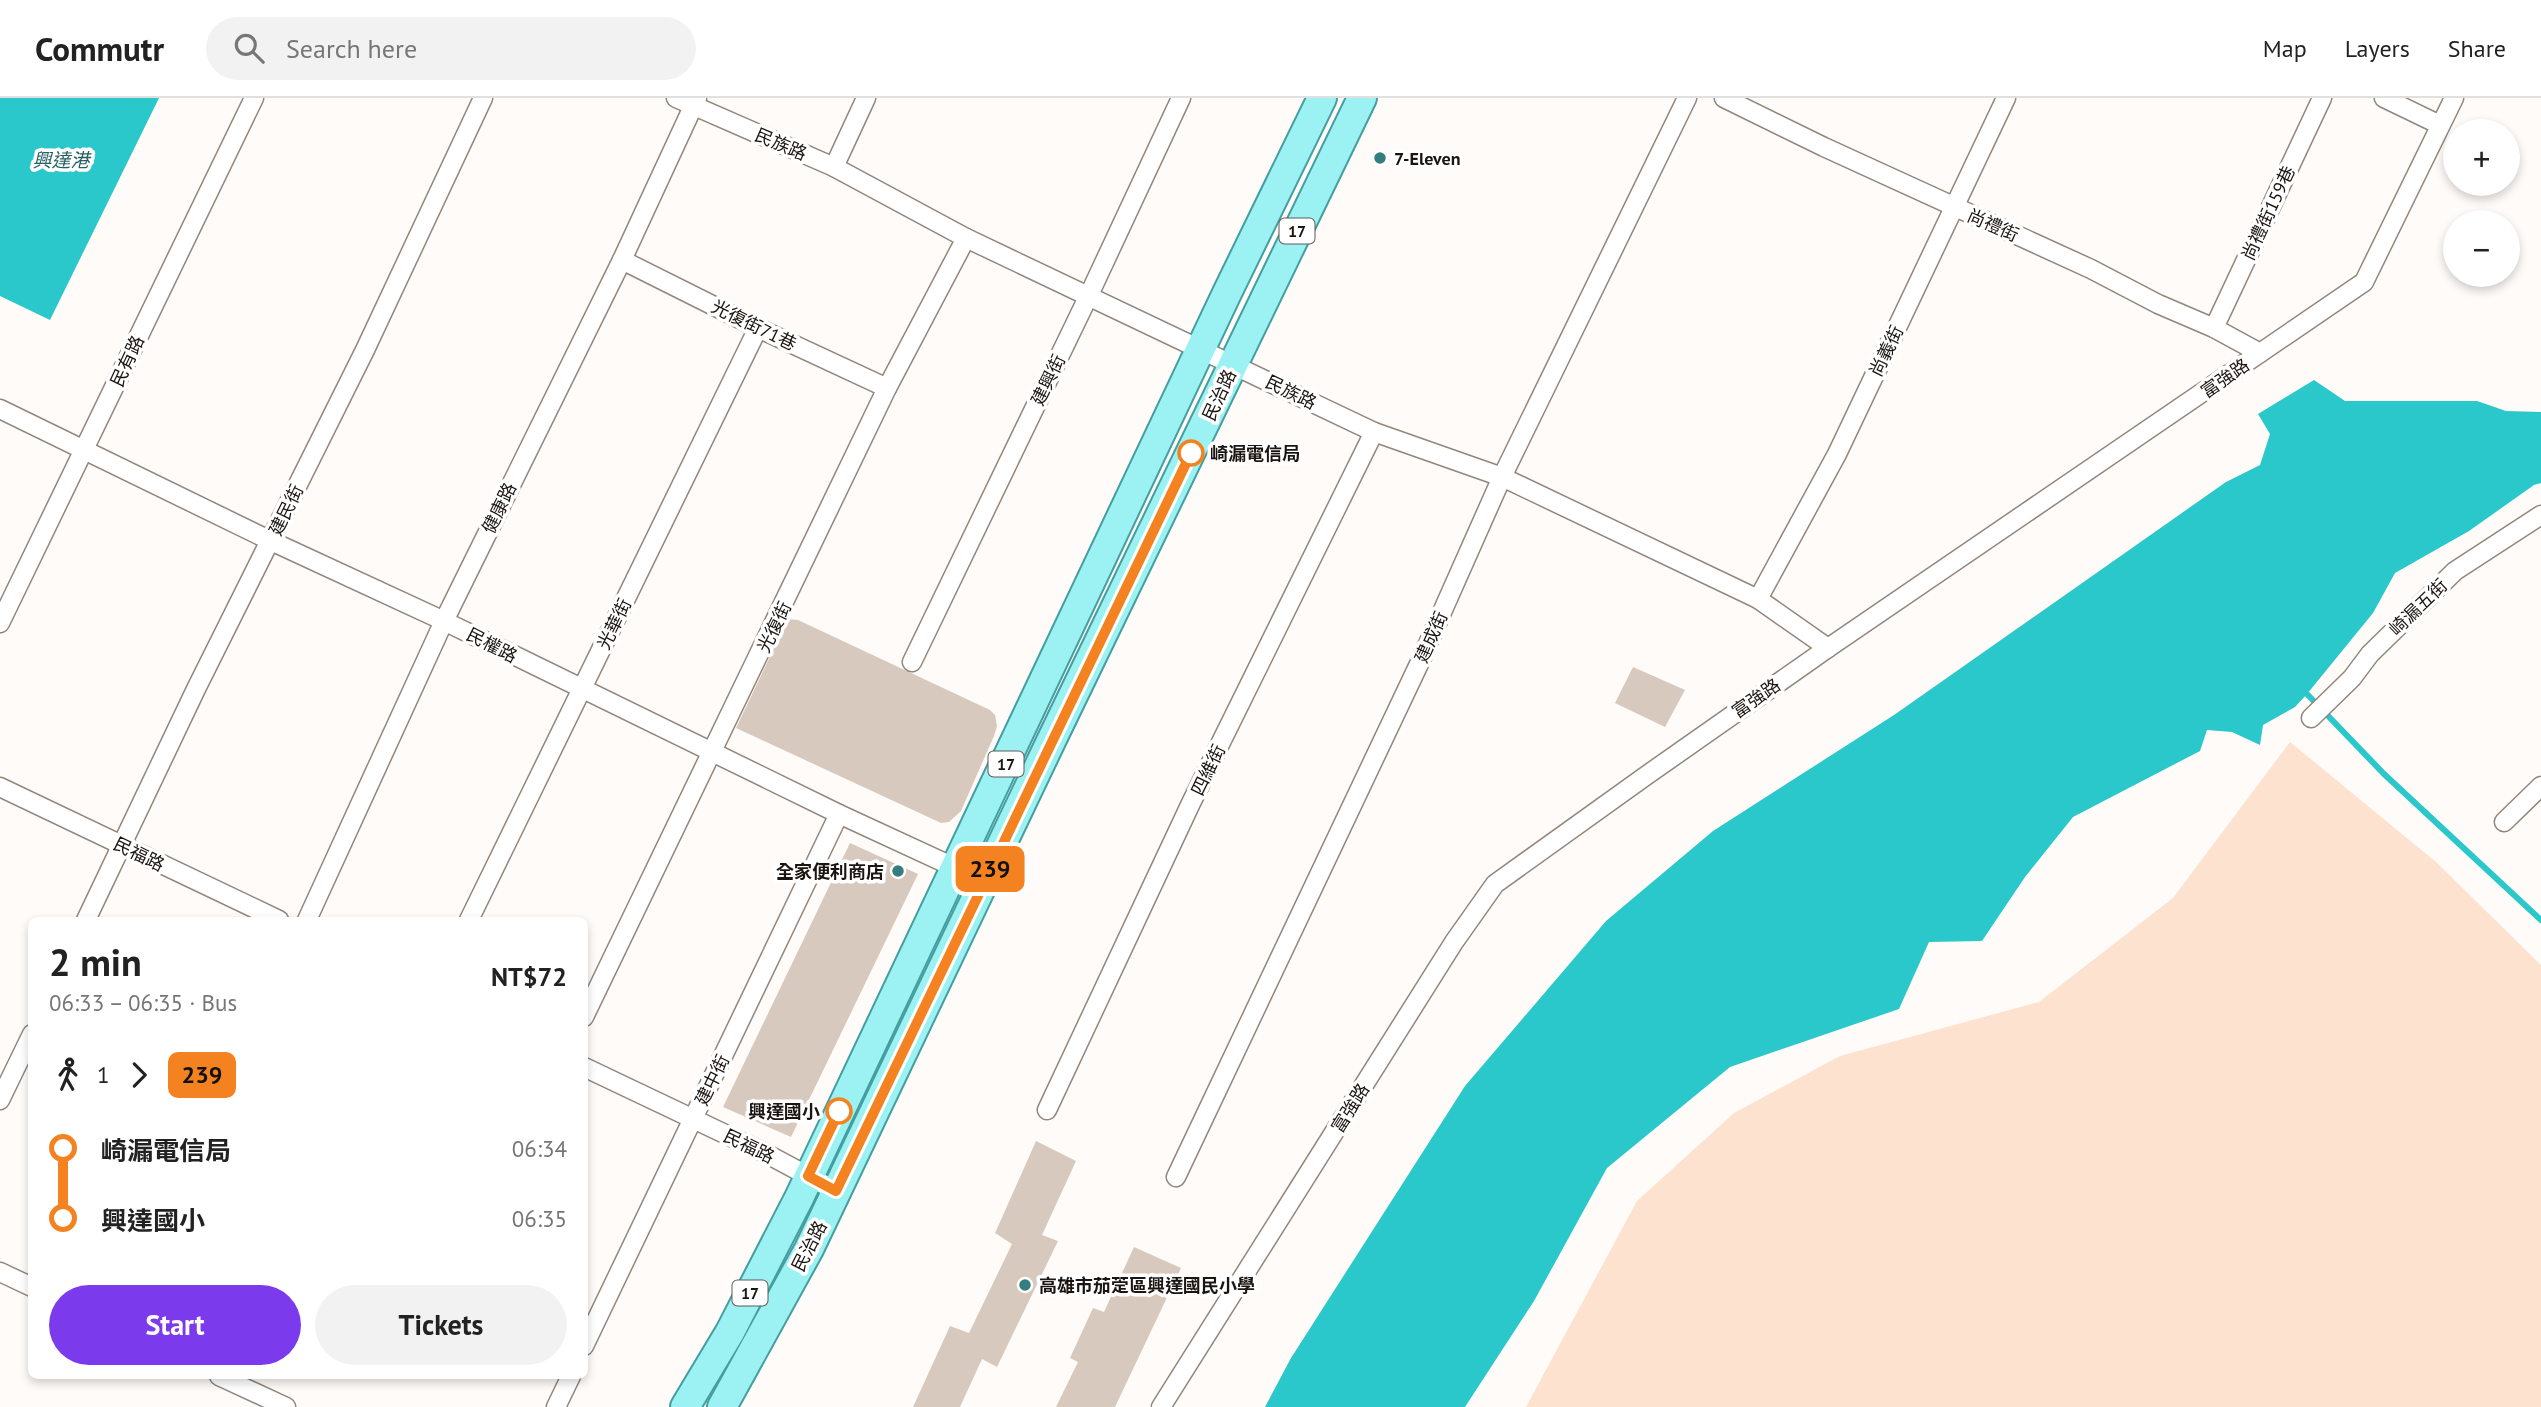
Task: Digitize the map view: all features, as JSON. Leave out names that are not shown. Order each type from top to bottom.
[{"type":"main road","name":"民治路","points":[[685,1407],[730,1332],[808,1176],[1322,98]]},
{"type":"main road","name":"民治路","points":[[722,1407],[809,1249],[1362,98]]},
{"type":"street","name":"民有路","points":[[0,623],[254,98]]},
{"type":"street","name":"建民街","points":[[87,917],[196,689],[365,350],[483,98]]},
{"type":"street","name":"民族路","points":[[676,98],[695,102],[834,167],[966,238],[1374,432],[1502,477],[1758,599],[1828,648]]},
{"type":"street","points":[[834,167],[866,98]]},
{"type":"street","name":"建興街","points":[[912,662],[1181,98]]},
{"type":"street","name":"建成街","points":[[1176,1177],[1419,664],[1502,477],[1687,98]]},
{"type":"street","name":"尚禮街","points":[[1724,98],[1955,208],[2091,269],[2260,353]]},
{"type":"street","name":"尚義街","points":[[1758,599],[1837,454],[2006,98]]},
{"type":"street","name":"尚禮街159巷","points":[[2214,328],[2322,98]]},
{"type":"street","points":[[2384,98],[2440,125]]},
{"type":"street","name":"富強路","points":[[1161,1407],[1454,942],[1495,884],[1828,648],[2364,282],[2454,98]]},
{"type":"street","name":"健康路","points":[[308,917],[444,621],[622,260],[695,102]]},
{"type":"street","name":"光復街","points":[[588,1009],[887,388],[966,238]]},
{"type":"street","name":"光復街71巷","points":[[622,260],[887,388]]},
{"type":"street","name":"光華街","points":[[470,917],[758,328]]},
{"type":"street","name":"民權路","points":[[0,409],[839,814],[984,881]]},
{"type":"street","name":"四維街","points":[[1047,1110],[1191,803],[1374,432]]},
{"type":"street","name":"崎漏五街","points":[[2311,718],[2351,678],[2370,654],[2455,571],[2541,515]]},
{"type":"street","points":[[2504,822],[2541,786]]},
{"type":"street","name":"民福路","points":[[0,787],[273,917]]},
{"type":"street","name":"建中街","points":[[588,1338],[839,814]]},
{"type":"street","points":[[0,1100],[28,1042]]},
{"type":"street","name":"民福路","points":[[588,1070],[836,1191]]},
{"type":"street","points":[[0,1272],[28,1285]]},
{"type":"street","points":[[556,1407],[570,1379]]},
{"type":"street","points":[[245,1381],[286,1407]]},
{"type":"shaded area","points":[[2290,742],[2436,862],[2541,965],[2541,1407],[1526,1407],[1637,1201],[1734,1113],[1840,1056],[2039,1002],[2173,898]]},
{"type":"water","name":"興達港","points":[[0,98],[159,98],[50,320],[0,296]]},
{"type":"water","points":[[2314,380],[2345,401],[2477,401],[2506,411],[2541,412],[2541,483],[2534,485],[2469,531],[2395,573],[2373,613],[2307,694],[2295,707],[2263,725],[2260,745],[2232,732],[2207,730],[2200,751],[2073,817],[2025,877],[1982,941],[1929,942],[1899,1009],[1730,1067],[1607,1168],[1534,1301],[1465,1407],[1265,1407],[1291,1358],[1465,1086],[1606,921],[1713,831],[1894,715],[2226,482],[2260,465],[2270,434],[2258,414]]},
{"type":"building","points":[[788,619],[798,620],[990,710],[995,715],[997,726],[994,736],[961,811],[949,822],[941,823],[736,728]]},
{"type":"building","points":[[1633,667],[1685,690],[1665,727],[1615,703]]},
{"type":"building","points":[[850,843],[918,874],[791,1137],[723,1107]]},
{"type":"building","points":[[1036,1141],[1076,1161],[1042,1235],[1058,1241],[997,1367],[982,1359],[960,1407],[913,1407],[950,1326],[969,1333],[1012,1244],[995,1233]]},
{"type":"building","points":[[1134,1247],[1181,1268],[1115,1407],[1056,1407],[1078,1362],[1070,1358],[1093,1308],[1104,1312]]},
{"type":"waterway","points":[[2307,694],[2384,774],[2541,920]]},
{"type":"bus line","name":"239","points":[[839,1111],[808,1176],[836,1191],[1191,453]]},
{"type":"place","name":"7-Eleven","points":[[1380,158]]},
{"type":"place","name":"崎漏電信局","points":[[1191,453]]},
{"type":"place","name":"全家便利商店","points":[[898,871]]},
{"type":"place","name":"興達國小","points":[[839,1111]]},
{"type":"place","name":"高雄市茄萣區興達國民小學","points":[[1025,1285]]}]
